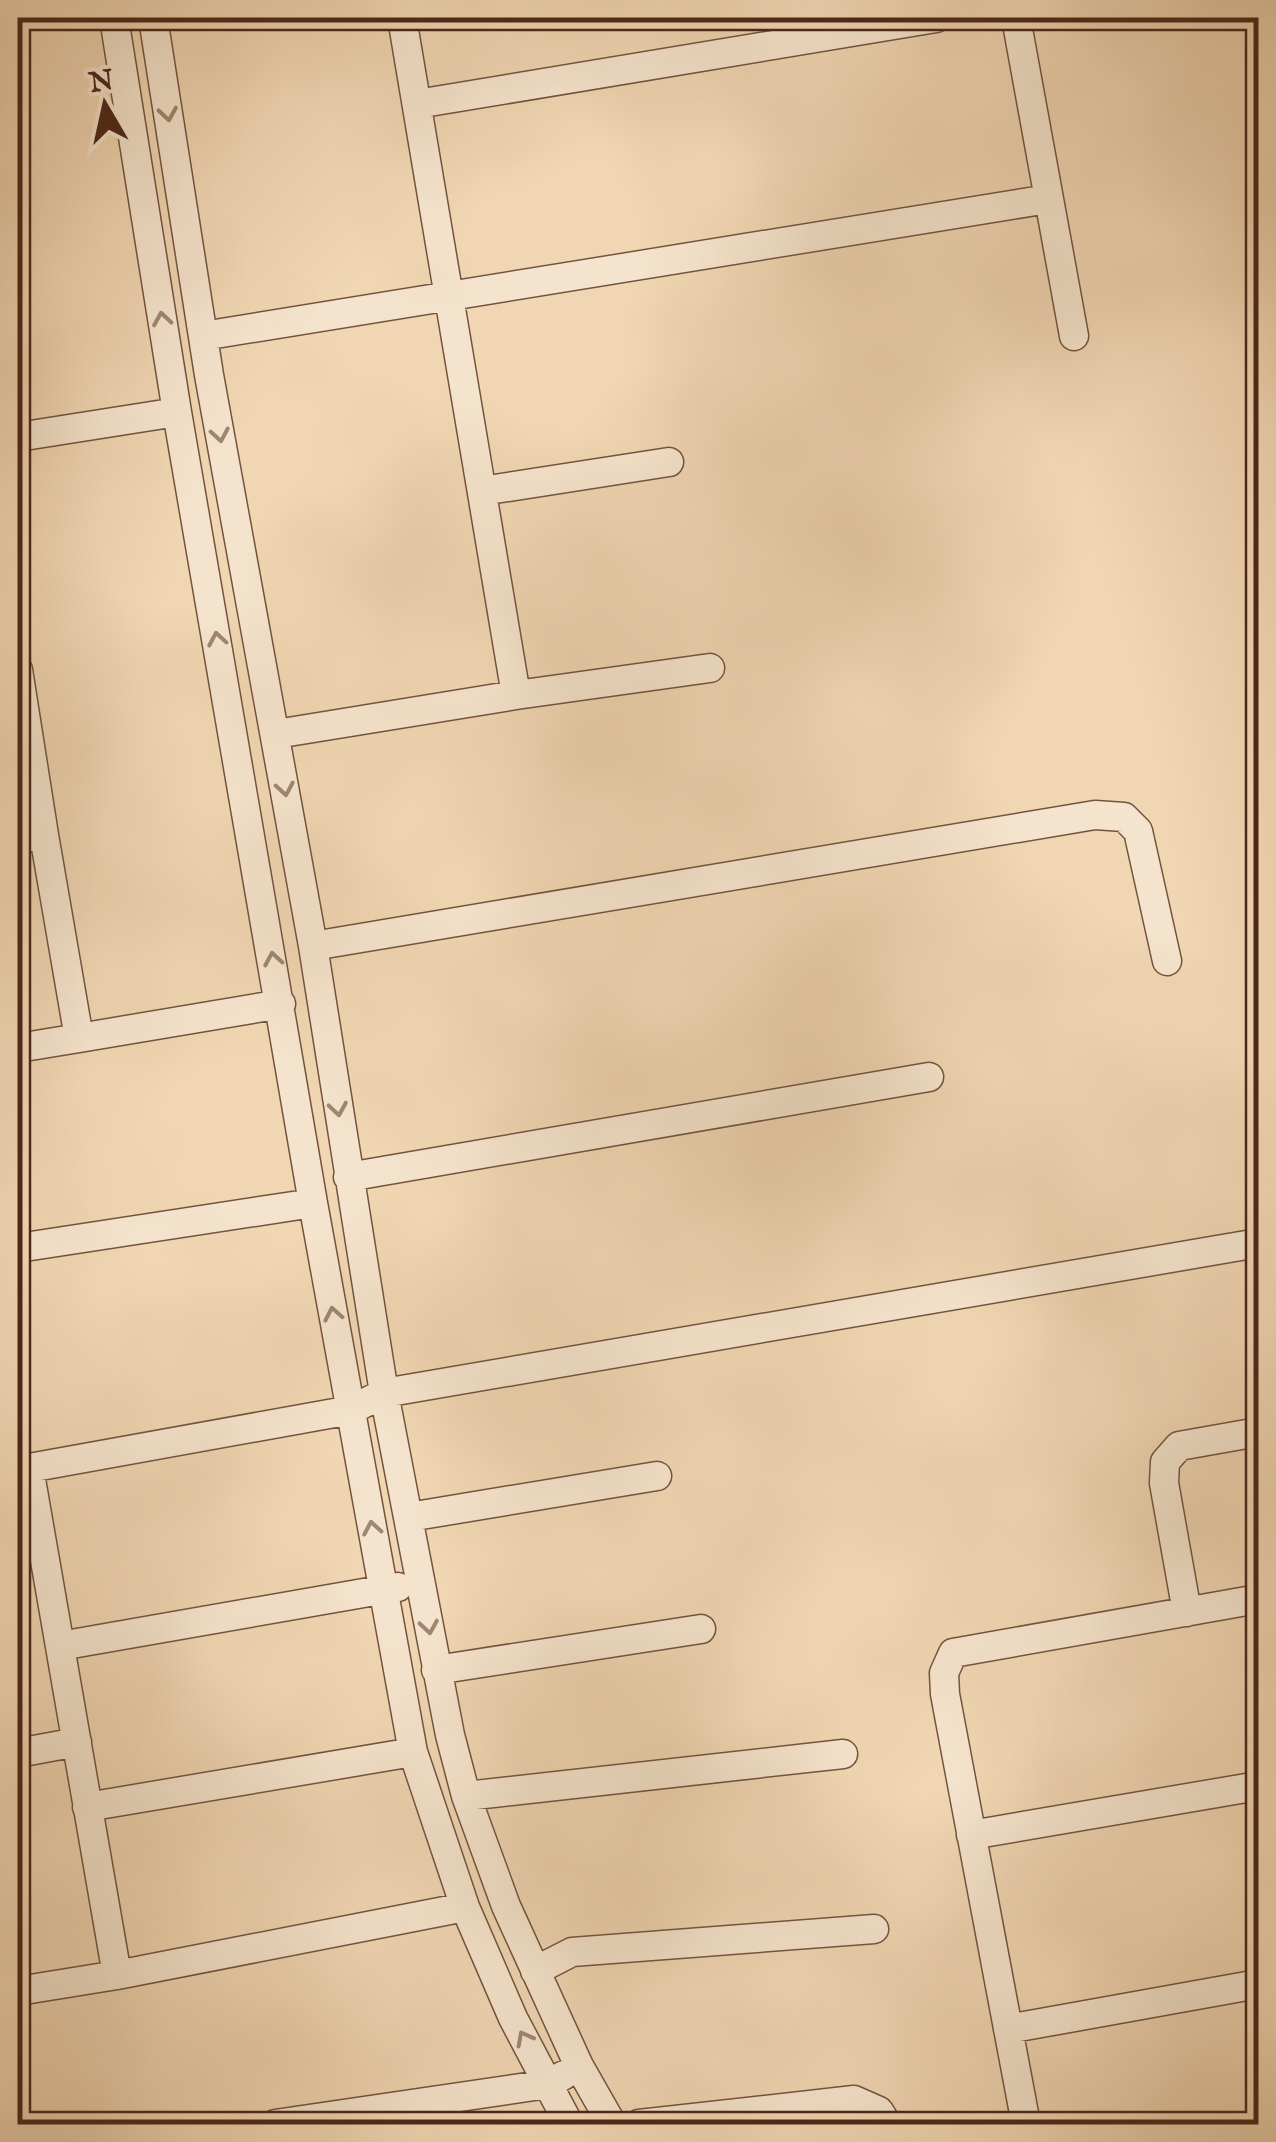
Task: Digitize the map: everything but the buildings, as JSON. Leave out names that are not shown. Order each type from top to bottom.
[{"type":"street","points":[[114,18],[312,1203],[413,1752],[465,1908],[513,2018],[568,2124]]},
{"type":"street","points":[[153,18],[203,336],[276,734],[384,1393],[436,1670],[466,1796],[506,1906],[579,2066],[612,2124]]},
{"type":"street","points":[[402,18],[516,695]]},
{"type":"street","points":[[417,104],[936,18]]},
{"type":"street","points":[[1016,18],[1074,336]]},
{"type":"street","points":[[203,336],[1048,199]]},
{"type":"street","points":[[172,381],[210,375]]},
{"type":"street","points":[[18,438],[177,412]]},
{"type":"street","points":[[482,491],[669,462]]},
{"type":"street","points":[[276,734],[710,668]]},
{"type":"street","points":[[18,670],[30,837],[80,1038]]},
{"type":"street","points":[[312,946],[1094,815],[1124,818],[1138,831],[1167,961]]},
{"type":"street","points":[[18,1048],[281,1004]]},
{"type":"street","points":[[348,1176],[928,1077]]},
{"type":"street","points":[[18,1248],[312,1203]]},
{"type":"street","points":[[117,1976],[60,1646],[24,1468],[351,1410],[384,1393],[1258,1244]]},
{"type":"street","points":[[1187,1612],[1164,1483],[1165,1462],[1179,1446],[1258,1432]]},
{"type":"street","points":[[409,1517],[657,1476]]},
{"type":"street","points":[[60,1646],[421,1582]]},
{"type":"street","points":[[1026,2124],[944,1673],[953,1653],[1258,1599]]},
{"type":"street","points":[[436,1670],[701,1629]]},
{"type":"street","points":[[18,1753],[77,1742]]},
{"type":"street","points":[[88,1807],[413,1752]]},
{"type":"street","points":[[466,1796],[843,1754]]},
{"type":"street","points":[[971,1834],[1258,1786]]},
{"type":"street","points":[[18,1991],[117,1976],[465,1908]]},
{"type":"street","points":[[534,1970],[572,1952],[874,1928]]},
{"type":"street","points":[[1008,2028],[1258,1984]]},
{"type":"street","points":[[276,2124],[444,2112],[548,2084],[579,2066]]},
{"type":"street","points":[[639,2124],[854,2100],[878,2111],[887,2124]]}]
